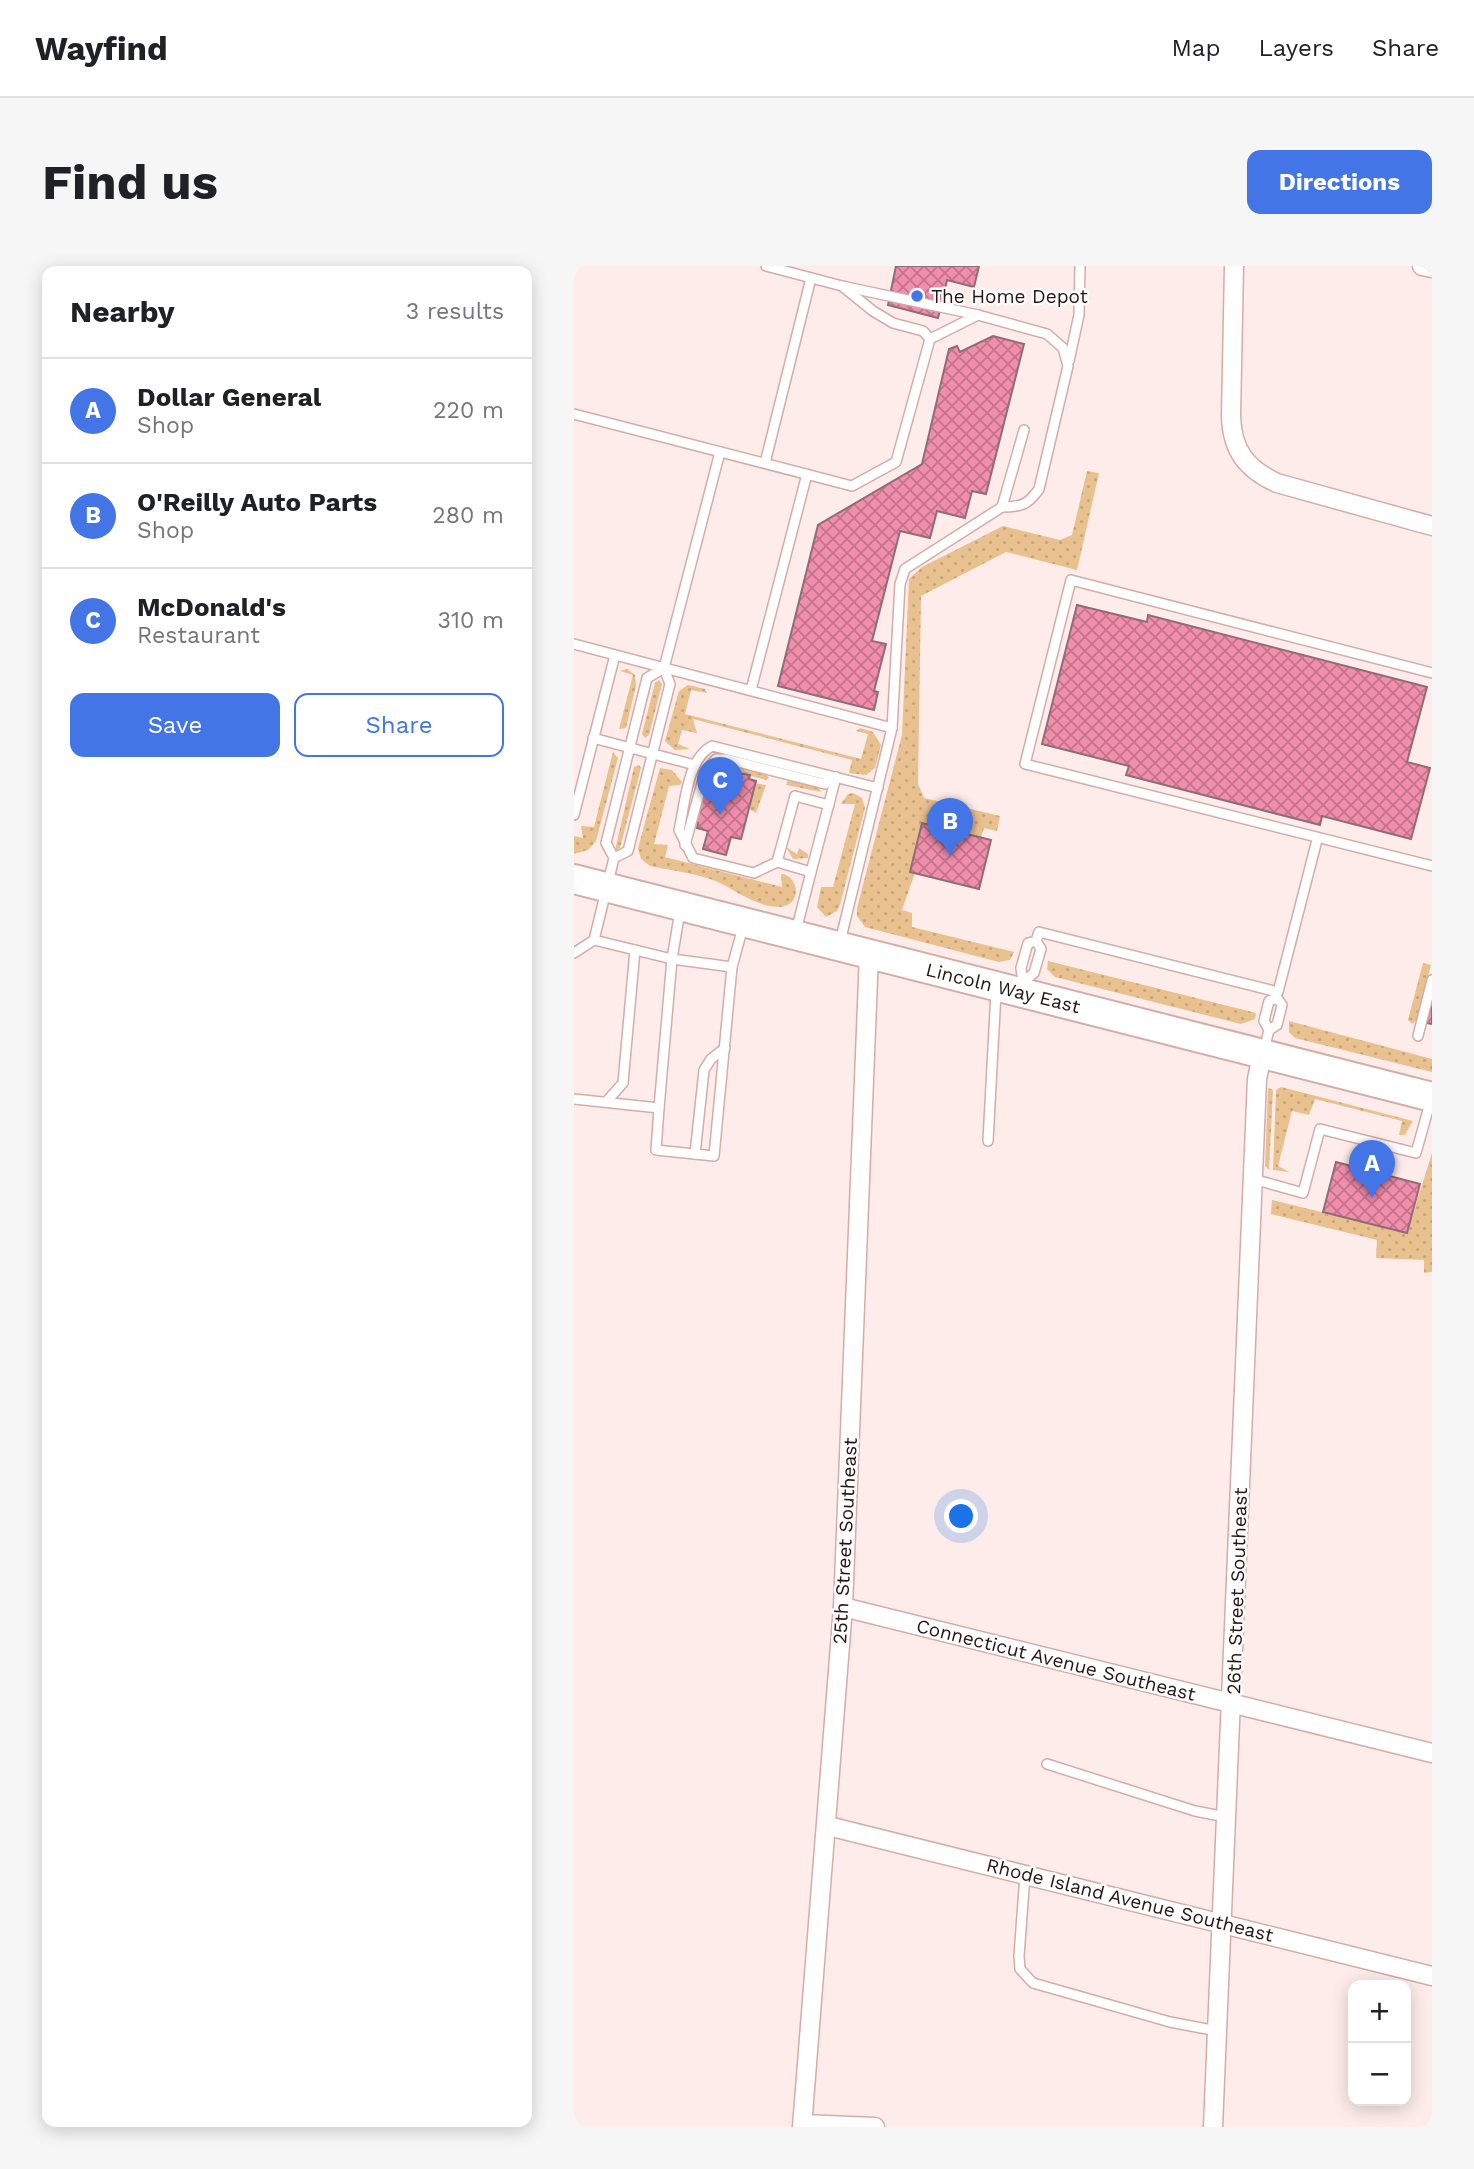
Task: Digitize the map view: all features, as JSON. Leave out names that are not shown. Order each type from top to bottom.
[{"type":"main road","name":"Lincoln Way East","points":[[574,879],[869,954],[1266,1042],[1432,1097]]},
{"type":"street","points":[[1234,266],[1231,416],[1234,444],[1247,464],[1276,483],[1432,526]]},
{"type":"street","points":[[1422,266],[1432,268]]},
{"type":"street","name":"25th Street Southeast","points":[[802,2125],[828,1826],[843,1607],[869,954]]},
{"type":"street","name":"26th Street Southeast","points":[[1213,2127],[1233,1703],[1257,1079],[1266,1042]]},
{"type":"street","name":"Connecticut Avenue Southeast","points":[[843,1607],[1432,1753]]},
{"type":"street","name":"Rhode Island Avenue Southeast","points":[[828,1826],[1432,1976]]},
{"type":"street","points":[[802,2125],[875,2127]]},
{"type":"lane","points":[[766,266],[842,286],[978,315],[1047,334],[1063,348],[1068,366]]},
{"type":"lane","points":[[839,946],[892,728],[900,584],[905,569],[1002,507],[1021,507],[1029,503],[1040,489],[1079,315],[1080,266]]},
{"type":"lane","points":[[765,463],[811,278]]},
{"type":"lane","points":[[842,286],[873,311],[893,323],[923,331],[930,339]]},
{"type":"lane","points":[[574,414],[852,486],[896,462],[930,339],[978,315]]},
{"type":"lane","points":[[1002,507],[1024,430]]},
{"type":"lane","points":[[614,858],[628,852],[670,684],[664,668],[720,452]]},
{"type":"lane","points":[[751,690],[807,474]]},
{"type":"lane","points":[[1432,673],[1071,580],[1025,764],[1317,840],[1432,866]]},
{"type":"lane","points":[[574,644],[892,728]]},
{"type":"lane","points":[[574,815],[615,654]]},
{"type":"lane","points":[[574,953],[594,940],[614,858],[606,843],[647,678],[664,668]]},
{"type":"lane","points":[[593,738],[695,765]]},
{"type":"lane","points":[[811,872],[777,862],[754,873],[693,858],[679,830],[695,765],[702,751],[712,746],[878,788]]},
{"type":"lane","points":[[685,846],[705,772],[716,759],[726,759],[825,784],[836,777]]},
{"type":"lane","points":[[795,935],[836,777]]},
{"type":"lane","points":[[777,862],[795,796],[829,805]]},
{"type":"lane","points":[[1266,1042],[1277,1025],[1282,1005],[1278,995],[1317,840]]},
{"type":"lane","points":[[681,906],[671,959],[656,1150],[714,1156],[733,967],[744,923]]},
{"type":"lane","points":[[1036,941],[1039,932],[1278,995]]},
{"type":"lane","points":[[594,940],[671,959],[733,967]]},
{"type":"lane","points":[[988,1141],[1013,987],[1028,943],[1036,941]]},
{"type":"lane","points":[[1013,987],[1034,973],[1041,949],[1036,941]]},
{"type":"lane","points":[[607,1102],[623,1083],[635,950]]},
{"type":"lane","points":[[1418,1036],[1432,980]]},
{"type":"lane","points":[[1266,1042],[1264,1021],[1269,1001],[1278,995]]},
{"type":"lane","points":[[695,1154],[704,1070],[711,1059],[725,1048]]},
{"type":"lane","points":[[1253,1179],[1303,1193],[1320,1129],[1416,1153],[1432,1097]]},
{"type":"lane","points":[[574,1100],[659,1108]]},
{"type":"lane","points":[[1047,1763],[1195,1811],[1226,1817]]},
{"type":"lane","points":[[1025,1873],[1019,1956],[1020,1969],[1033,1983],[1170,2022],[1217,2031]]},
{"type":"shaded area","points":[[1087,471],[1099,473],[1077,570],[1006,552],[921,596],[918,784],[924,798],[1000,816],[997,831],[984,828],[981,837],[922,823],[910,871],[915,873],[902,910],[912,913],[912,927],[1014,952],[1010,960],[999,962],[865,927],[857,916],[857,908],[902,735],[909,579],[922,567],[1003,526],[1060,540],[1072,535]]},
{"type":"shaded area","points":[[627,669],[635,675],[636,686],[626,728],[619,729],[633,675],[620,671]]},
{"type":"shaded area","points":[[659,680],[662,684],[649,735],[645,738],[642,734],[655,683]]},
{"type":"shaded area","points":[[688,685],[705,689],[707,693],[691,690],[685,714],[861,759],[868,734],[856,731],[860,728],[873,732],[881,745],[875,768],[866,775],[849,773],[852,760],[693,719],[697,733],[682,730],[678,744],[690,749],[675,750],[665,741],[679,691]]},
{"type":"shaded area","points":[[613,752],[618,758],[596,841],[588,850],[574,854],[574,836],[583,838],[581,826],[594,827]]},
{"type":"shaded area","points":[[722,762],[765,773],[769,778],[766,780],[725,769],[724,772],[709,768]]},
{"type":"shaded area","points":[[639,765],[641,768],[620,848],[615,851],[634,767]]},
{"type":"shaded area","points":[[660,768],[672,770],[682,782],[680,785],[669,786],[654,844],[668,845],[665,857],[782,887],[781,874],[784,874],[790,877],[795,888],[796,893],[791,903],[779,907],[764,905],[716,881],[650,866],[641,859],[638,848]]},
{"type":"shaded area","points":[[788,778],[817,786],[821,792],[786,785]]},
{"type":"shaded area","points":[[755,783],[766,785],[756,813],[749,809]]},
{"type":"shaded area","points":[[853,793],[862,798],[865,808],[840,905],[837,911],[826,917],[817,907],[821,887],[833,887],[855,804],[841,804],[848,794]]},
{"type":"shaded area","points":[[786,847],[797,854],[799,848],[808,854],[808,858],[793,859]]},
{"type":"shaded area","points":[[1048,961],[1256,1013],[1255,1019],[1241,1024],[1055,977],[1047,969]]},
{"type":"shaded area","points":[[1423,963],[1431,965],[1416,1021],[1412,1024],[1408,1020]]},
{"type":"shaded area","points":[[1289,1021],[1432,1059],[1432,1072],[1295,1038],[1289,1032]]},
{"type":"shaded area","points":[[1281,1087],[1413,1121],[1405,1135],[1399,1135],[1402,1121],[1315,1099],[1309,1115],[1292,1111],[1278,1166],[1290,1172],[1273,1170],[1276,1090]]},
{"type":"shaded area","points":[[1268,1088],[1273,1090],[1269,1170],[1265,1166]]},
{"type":"shaded area","points":[[1432,1153],[1432,1272],[1424,1273],[1424,1260],[1376,1258],[1377,1240],[1271,1214],[1272,1200],[1407,1233]]},
{"type":"building","name":"The Home Depot","points":[[896,266],[979,266],[974,287],[947,280],[938,318],[888,305]]},
{"type":"building","points":[[993,336],[1024,344],[986,494],[972,491],[965,518],[937,511],[930,538],[900,531],[872,641],[886,644],[874,691],[878,692],[874,710],[778,686],[818,525],[922,464],[949,349],[957,346],[960,352]]},
{"type":"building","points":[[1077,605],[1147,622],[1148,615],[1427,687],[1407,762],[1430,768],[1411,839],[1322,816],[1320,825],[1126,775],[1129,766],[1042,744]]},
{"type":"building","points":[[709,768],[750,775],[749,779],[756,781],[741,839],[731,837],[726,855],[703,849],[708,831],[697,828],[698,823],[692,821]]},
{"type":"building","points":[[922,823],[991,840],[979,889],[910,872]]},
{"type":"building","points":[[1432,1000],[1432,1024],[1426,1023]]},
{"type":"building","points":[[1336,1162],[1420,1184],[1407,1233],[1323,1212]]},
{"type":"place","name":"The Home Depot","points":[[917,296]]},
{"type":"place","name":"McDonald's","points":[[720,815]]},
{"type":"place","name":"O'Reilly Auto Parts","points":[[950,856]]},
{"type":"place","name":"Dollar General","points":[[1372,1198]]}]
